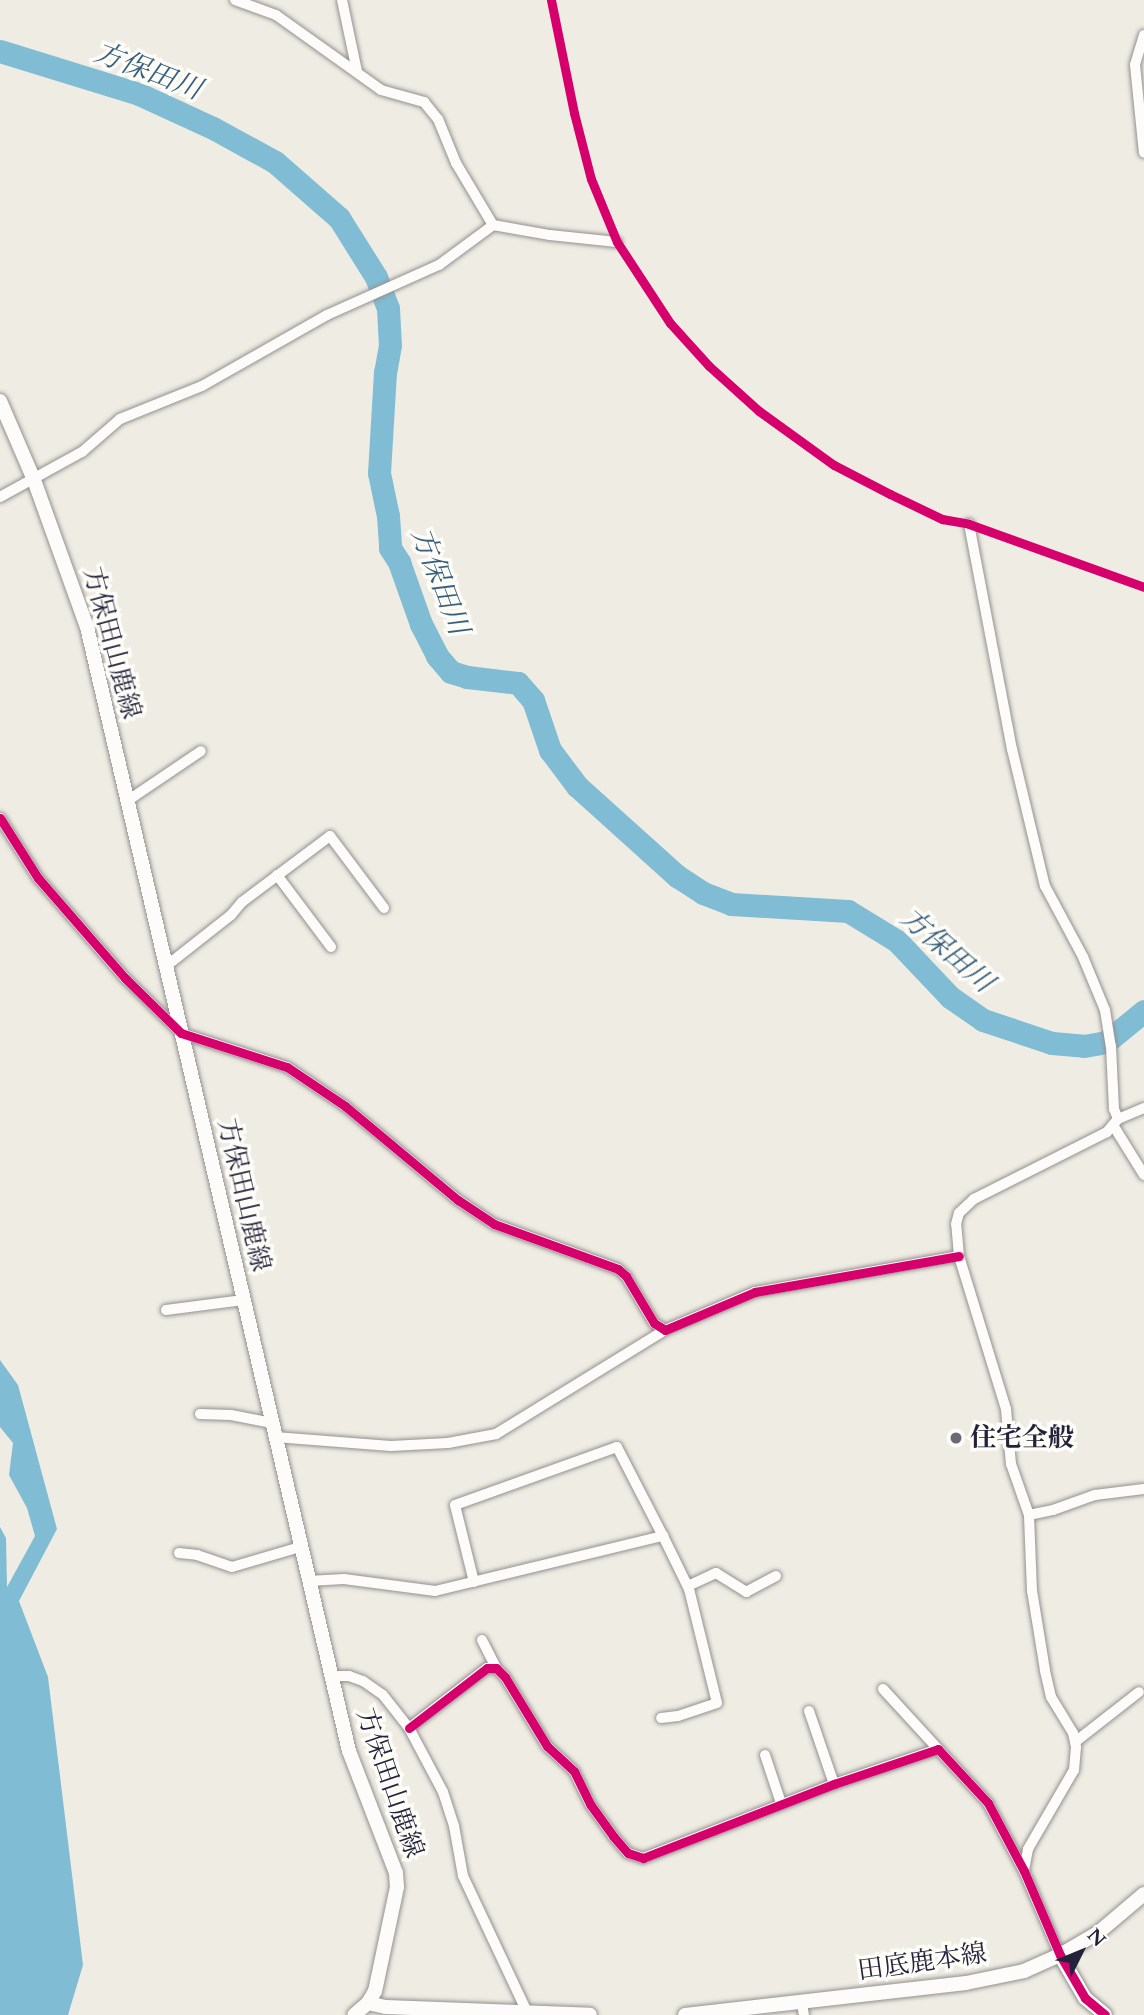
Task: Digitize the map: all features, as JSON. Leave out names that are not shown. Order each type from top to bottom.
[{"type":"main road","name":"方保田山鹿線","points":[[0,401],[33,480],[87,627],[349,1751],[396,1873],[397,1887],[382,1966],[368,2003]]},
{"type":"main road","name":"田底鹿本線","points":[[685,2015],[803,2009],[966,1983],[1024,1970],[1060,1955],[1099,1932],[1144,1894]]},
{"type":"main road","points":[[1060,1955],[1086,1998],[1105,2015]]},
{"type":"main road","points":[[354,2015],[368,2003],[387,2011],[590,2015]]},
{"type":"street","points":[[235,0],[276,15],[381,90],[424,102],[438,119],[456,163],[493,225]]},
{"type":"street","points":[[342,0],[357,71]]},
{"type":"street","points":[[1144,35],[1135,65],[1144,153]]},
{"type":"street","points":[[0,497],[82,452],[120,419],[202,386],[327,315],[429,269],[493,225],[550,235],[617,242]]},
{"type":"street","points":[[969,524],[1012,749],[1045,886],[1083,957],[1105,1010],[1111,1046],[1116,1122],[1144,1175]]},
{"type":"street","points":[[127,801],[201,751]]},
{"type":"street","points":[[0,818],[38,878],[125,978],[181,1033],[287,1067],[345,1106],[458,1200],[494,1224],[618,1269],[626,1276],[654,1323],[665,1331]]},
{"type":"street","points":[[165,967],[277,875],[330,836],[384,908]]},
{"type":"street","points":[[277,875],[331,947]]},
{"type":"street","points":[[1024,1871],[1028,1849],[1074,1770],[1075,1742],[1073,1733],[1051,1697],[1032,1591],[1029,1515],[1011,1464],[1006,1409],[959,1256],[956,1224],[964,1208],[1107,1132],[1116,1122],[1144,1108]]},
{"type":"street","points":[[200,1414],[231,1415],[273,1430],[391,1446],[448,1443],[496,1434],[665,1331],[754,1292],[959,1256]]},
{"type":"street","points":[[166,1310],[243,1300]]},
{"type":"street","points":[[474,1582],[455,1505],[617,1447],[688,1586],[717,1703],[678,1716],[661,1718]]},
{"type":"street","points":[[1029,1515],[1053,1510],[1095,1495],[1144,1489]]},
{"type":"street","points":[[308,1581],[344,1579],[435,1591],[663,1536]]},
{"type":"street","points":[[179,1553],[197,1555],[232,1567],[300,1547]]},
{"type":"street","points":[[688,1586],[716,1573],[746,1592],[776,1576]]},
{"type":"street","points":[[482,1640],[496,1668],[547,1746],[574,1771],[590,1804],[628,1853],[643,1858],[834,1784],[939,1749]]},
{"type":"street","points":[[409,1728],[487,1668],[496,1668]]},
{"type":"street","points":[[331,1676],[349,1676],[363,1681],[383,1695],[409,1728],[443,1792],[454,1826],[463,1876],[527,2012]]},
{"type":"street","points":[[883,1689],[988,1803],[1024,1871],[1060,1955]]},
{"type":"street","points":[[1075,1742],[1139,1692]]},
{"type":"street","points":[[809,1711],[834,1784]]},
{"type":"street","points":[[765,1755],[781,1804]]},
{"type":"water","points":[[0,1360],[18,1385],[57,1529],[19,1601],[48,1677],[83,1965],[68,2015],[0,2015],[0,1527],[6,1538],[7,1587],[35,1536],[27,1508],[9,1475],[13,1443],[0,1427]]},
{"type":"waterway","name":"方保田川","points":[[0,51],[139,94],[213,128],[275,162],[339,218],[376,277],[388,308],[390,345],[385,372],[379,473],[388,516],[390,548],[399,562],[421,624],[437,656],[451,672],[467,677],[518,683],[533,700],[550,750],[577,786],[677,876],[703,893],[731,904],[848,911],[897,941],[950,997],[983,1020],[1052,1043],[1084,1046],[1106,1042],[1144,1011]]},
{"type":"cycle path","points":[[551,0],[574,113],[591,179],[617,242],[670,323],[709,366],[759,411],[834,465],[890,494],[942,519],[969,524],[1144,587]]},
{"type":"cycle path","points":[[0,818],[38,878],[125,978],[181,1033],[287,1067],[345,1106],[458,1200],[494,1224],[618,1269],[626,1276],[654,1323],[665,1330],[755,1292],[959,1256]]},
{"type":"cycle path","points":[[409,1728],[487,1668],[496,1668],[505,1677],[547,1746],[574,1771],[590,1804],[613,1836],[628,1853],[643,1858],[834,1784],[938,1749],[988,1803],[1024,1871],[1060,1955],[1085,1998],[1105,2015]]},
{"type":"place","name":"住宅全般","points":[[956,1438]]}]
